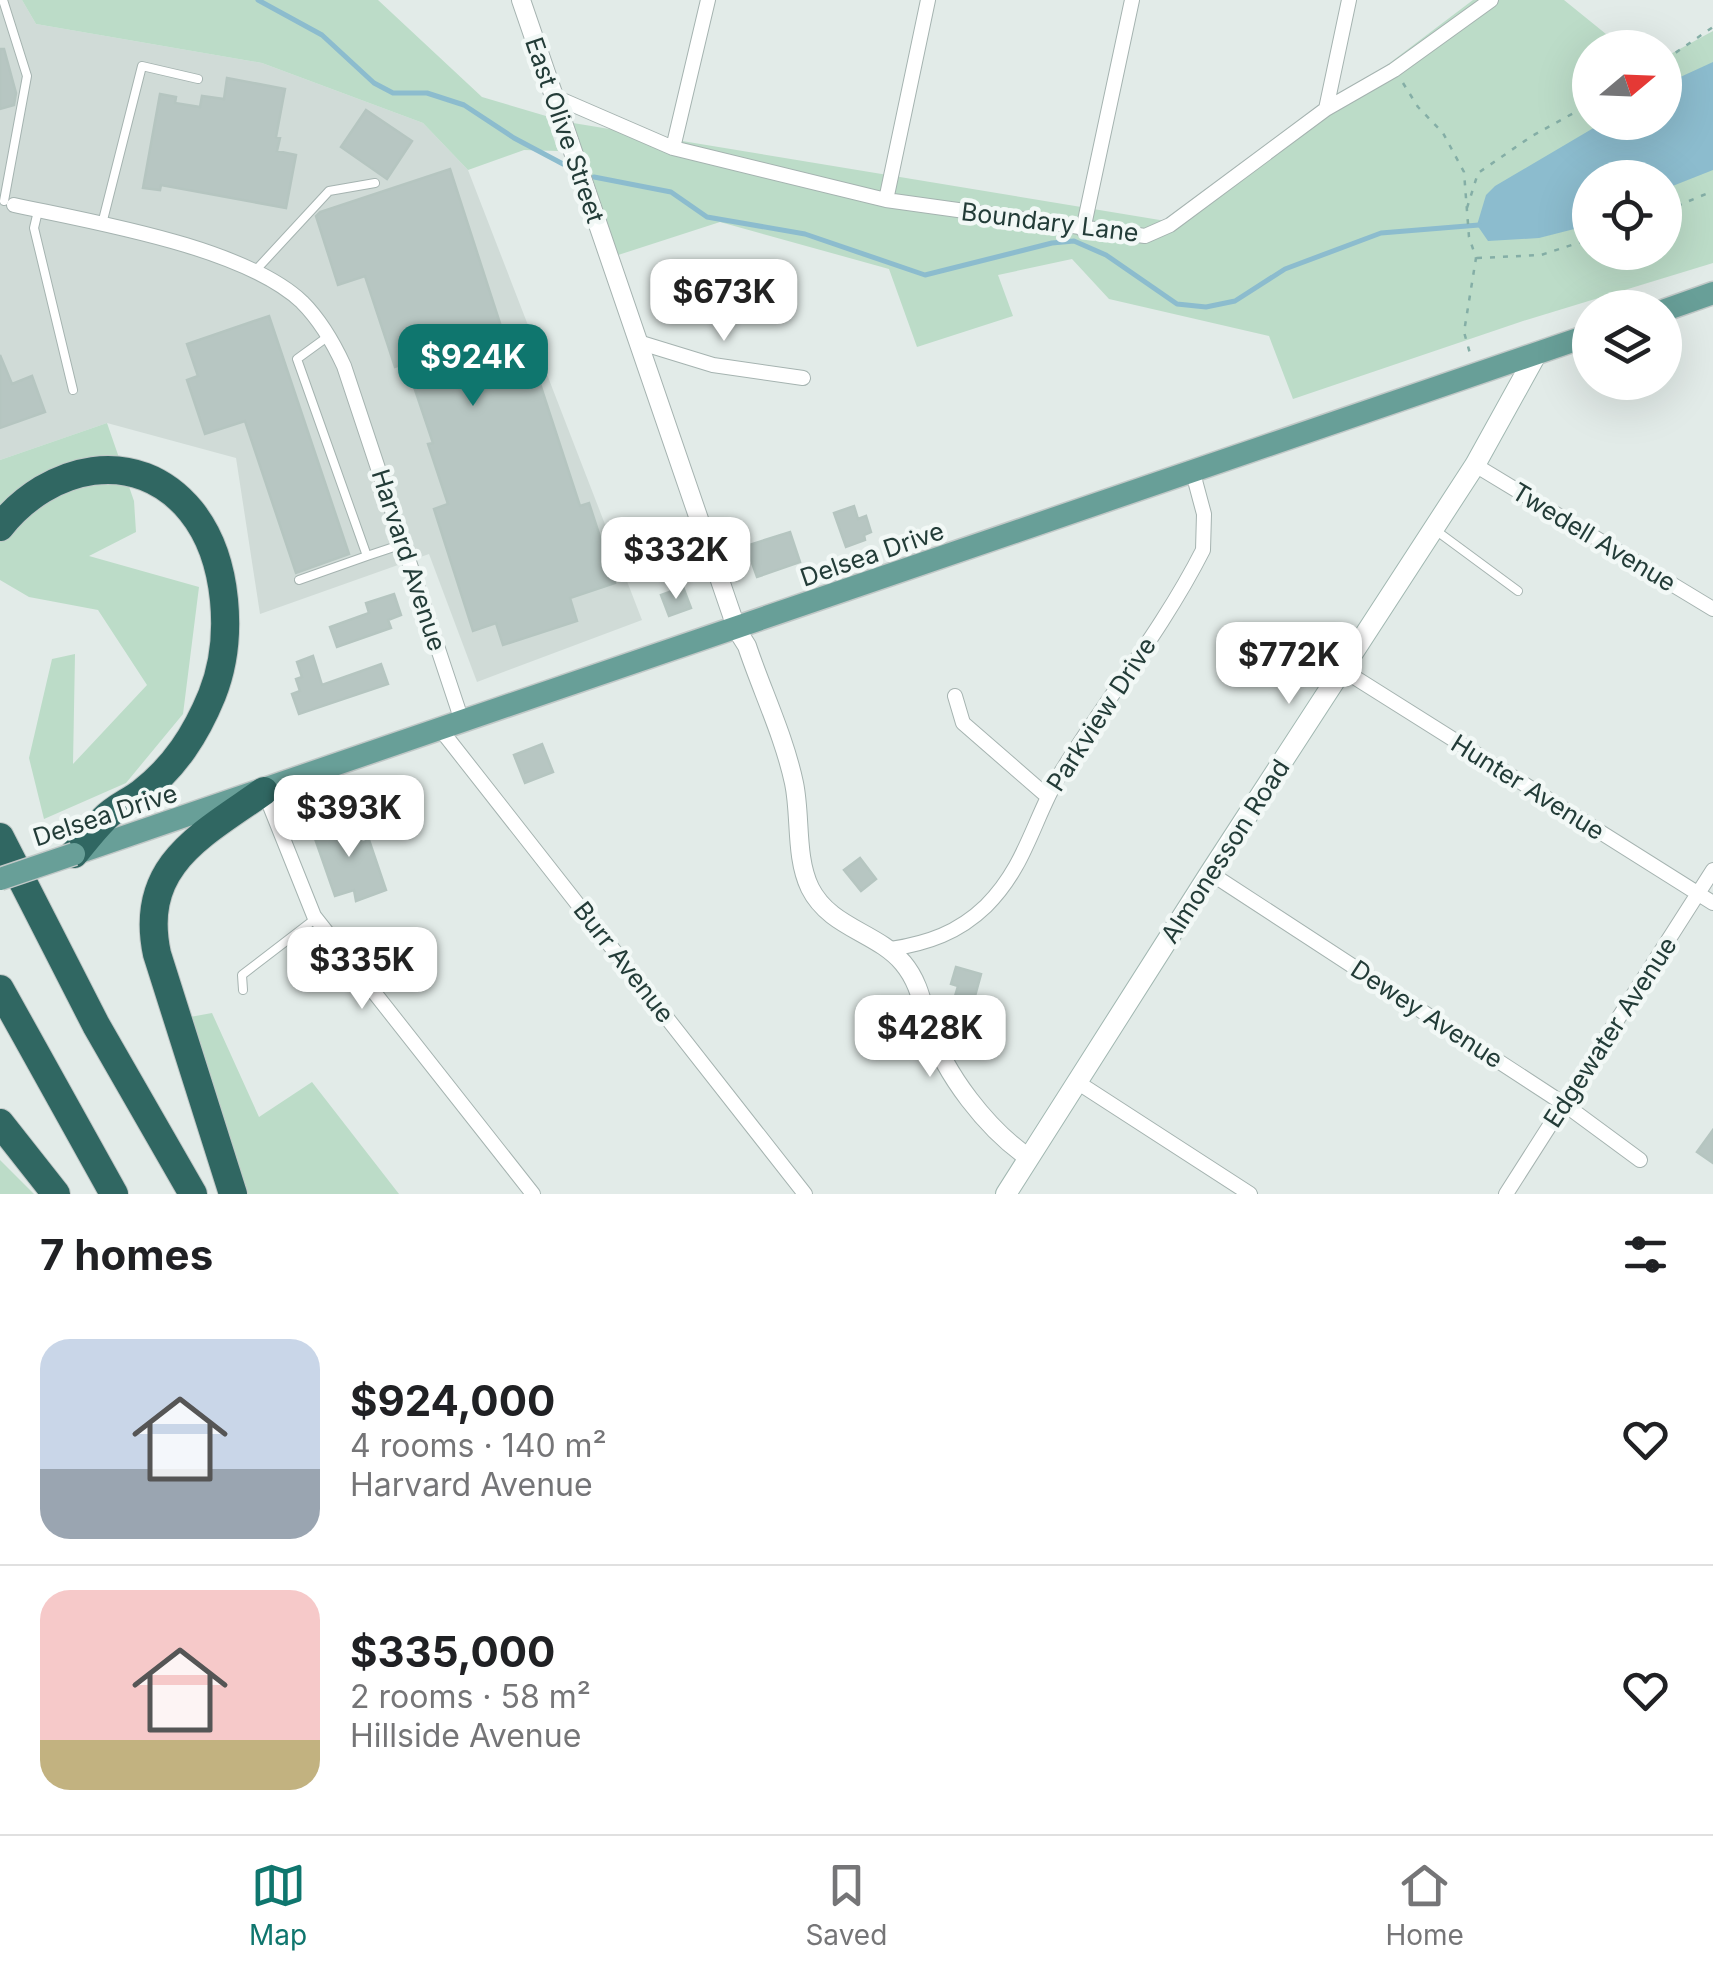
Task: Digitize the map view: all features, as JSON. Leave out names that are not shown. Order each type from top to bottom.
[{"type":"highway","points":[[0,527],[24,501],[66,476],[104,470],[130,474],[161,486],[189,509],[205,533],[219,577],[224,622],[222,655],[216,684],[199,724],[175,761],[138,795],[106,816],[74,854]]},
{"type":"highway","points":[[233,1194],[157,954],[154,916],[161,884],[174,861],[188,845],[264,790]]},
{"type":"highway","points":[[0,819],[6,871]]},
{"type":"highway","points":[[0,837],[6,871],[194,1194]]},
{"type":"highway","points":[[0,989],[114,1194]]},
{"type":"highway","points":[[0,1123],[56,1194]]},
{"type":"main road","points":[[1682,304],[1713,294]]},
{"type":"main road","name":"Delsea Drive","points":[[6,871],[74,854],[737,630],[1572,341]]},
{"type":"main road","name":"Almonesson Road","points":[[1006,1194],[1475,466],[1537,353]]},
{"type":"street","name":"East Olive Street","points":[[520,0],[737,630],[747,646],[788,764],[800,814],[799,834],[809,886],[846,926],[891,949],[914,976],[930,1027],[964,1090],[996,1132],[1029,1158]]},
{"type":"street","points":[[673,148],[708,0]]},
{"type":"street","points":[[886,200],[928,0]]},
{"type":"street","points":[[1083,230],[1132,0]]},
{"type":"street","points":[[1326,109],[1349,0]]},
{"type":"street","name":"Boundary Lane","points":[[553,96],[673,148],[886,200],[1145,236],[1170,225],[1326,109],[1394,70],[1491,0]]},
{"type":"street","name":"Harvard Avenue","points":[[4,201],[236,261],[301,301],[330,335],[344,366],[403,544],[452,726]]},
{"type":"street","points":[[638,342],[713,365],[803,378]]},
{"type":"street","name":"Twedell Avenue","points":[[1475,466],[1713,609]]},
{"type":"street","name":"Parkview Drive","points":[[891,949],[942,936],[986,906],[1018,864],[1048,797],[1203,550],[1204,514],[1193,472]]},
{"type":"street","name":"Hunter Avenue","points":[[1343,670],[1713,903]]},
{"type":"street","points":[[955,696],[962,723],[1048,797]]},
{"type":"street","name":"Burr Avenue","points":[[452,726],[806,1194]]},
{"type":"street","points":[[264,790],[316,919],[534,1194]]},
{"type":"street","name":"Edgewater Avenue","points":[[1506,1194],[1713,870]]},
{"type":"street","name":"Dewey Avenue","points":[[1210,872],[1564,1104],[1640,1160]]},
{"type":"street","points":[[1077,1082],[1250,1194]]},
{"type":"lane","points":[[3,0],[27,76],[4,201]]},
{"type":"lane","points":[[102,225],[142,66],[198,79]]},
{"type":"lane","points":[[255,271],[328,191],[375,184]]},
{"type":"lane","points":[[38,211],[34,228],[72,390]]},
{"type":"lane","points":[[330,335],[296,359],[367,556]]},
{"type":"lane","points":[[1434,529],[1518,591]]},
{"type":"lane","points":[[299,580],[403,544]]},
{"type":"lane","points":[[243,990],[242,975],[316,919]]},
{"type":"path","points":[[1682,48],[1713,27]]},
{"type":"path","points":[[1394,70],[1418,107],[1443,132],[1464,172],[1469,237],[1476,258],[1464,332],[1475,375]]},
{"type":"path","points":[[1466,209],[1478,172],[1572,114]]},
{"type":"path","points":[[1682,204],[1713,190]]},
{"type":"path","points":[[1476,258],[1541,255],[1572,245]]},
{"type":"shaded area","points":[[0,0],[22,0],[36,24],[262,63],[423,123],[468,170],[642,620],[477,682],[429,554],[260,614],[236,458],[107,423],[0,460]]},
{"type":"green space","points":[[22,0],[378,0],[482,97],[546,116],[558,151],[524,150],[468,170],[423,123],[262,63],[36,24]]},
{"type":"green space","points":[[1473,0],[1564,0],[1601,30],[1572,30],[1572,140],[1682,140],[1682,48],[1713,31],[1713,263],[1625,290],[1572,290],[1572,306],[1293,399],[1269,336],[1109,299],[1072,259],[998,275],[1013,316],[917,347],[889,269],[720,222],[612,257],[567,122],[1178,223]]},
{"type":"green space","points":[[107,423],[134,501],[136,532],[89,556],[199,587],[183,714],[126,783],[44,819],[29,758],[52,659],[75,654],[73,764],[147,685],[98,610],[29,597],[0,580],[0,460]]},
{"type":"green space","points":[[212,1013],[259,1117],[312,1082],[399,1194],[238,1194],[179,1019]]},
{"type":"green space","points":[[0,1160],[34,1194],[0,1194]]},
{"type":"water","points":[[1713,62],[1713,170],[1682,182],[1682,160],[1572,160],[1572,230],[1539,238],[1488,241],[1477,225],[1486,195],[1573,140],[1682,140],[1682,76]]},
{"type":"building","points":[[0,49],[4,49],[16,93],[14,105],[0,109]]},
{"type":"building","points":[[227,78],[285,89],[277,151],[296,155],[286,208],[161,185],[160,190],[143,188],[160,94],[176,97],[175,103],[200,107],[202,96],[224,99]]},
{"type":"building","points":[[366,110],[412,141],[387,179],[341,147]]},
{"type":"building","points":[[450,169],[508,348],[526,341],[580,506],[589,503],[615,583],[570,598],[577,621],[503,645],[496,623],[473,631],[434,509],[448,504],[428,444],[433,443],[406,363],[395,367],[365,276],[338,285],[316,216]]},
{"type":"building","points":[[269,316],[349,554],[296,573],[245,421],[205,434],[187,380],[198,376],[187,344]]},
{"type":"building","points":[[0,355],[12,384],[32,376],[45,412],[0,428]]},
{"type":"building","points":[[854,506],[858,519],[866,516],[871,532],[864,535],[865,540],[846,547],[834,513]]},
{"type":"building","points":[[790,532],[800,562],[757,577],[746,546]]},
{"type":"building","points":[[683,587],[691,608],[669,616],[661,595]]},
{"type":"building","points":[[394,594],[401,615],[388,620],[391,628],[337,647],[330,627],[369,613],[366,603]]},
{"type":"building","points":[[313,656],[322,685],[381,664],[388,684],[299,714],[292,694],[300,691],[296,679],[302,677],[297,662]]},
{"type":"building","points":[[542,744],[553,772],[525,783],[514,755]]},
{"type":"building","points":[[352,816],[362,843],[369,840],[386,890],[356,901],[354,890],[335,896],[312,830]]},
{"type":"building","points":[[860,858],[876,879],[861,891],[844,870]]},
{"type":"building","points":[[956,967],[981,974],[969,1018],[950,1013],[958,986],[951,984]]},
{"type":"building","points":[[1713,1130],[1713,1163],[1697,1152]]},
{"type":"waterway","points":[[258,0],[322,35],[374,83],[393,93],[427,93],[464,105],[563,164]]},
{"type":"waterway","points":[[594,177],[671,192],[707,217],[805,234],[925,275],[1074,241],[1106,255],[1177,304],[1206,307],[1235,301],[1285,269],[1381,233],[1479,225]]}]
